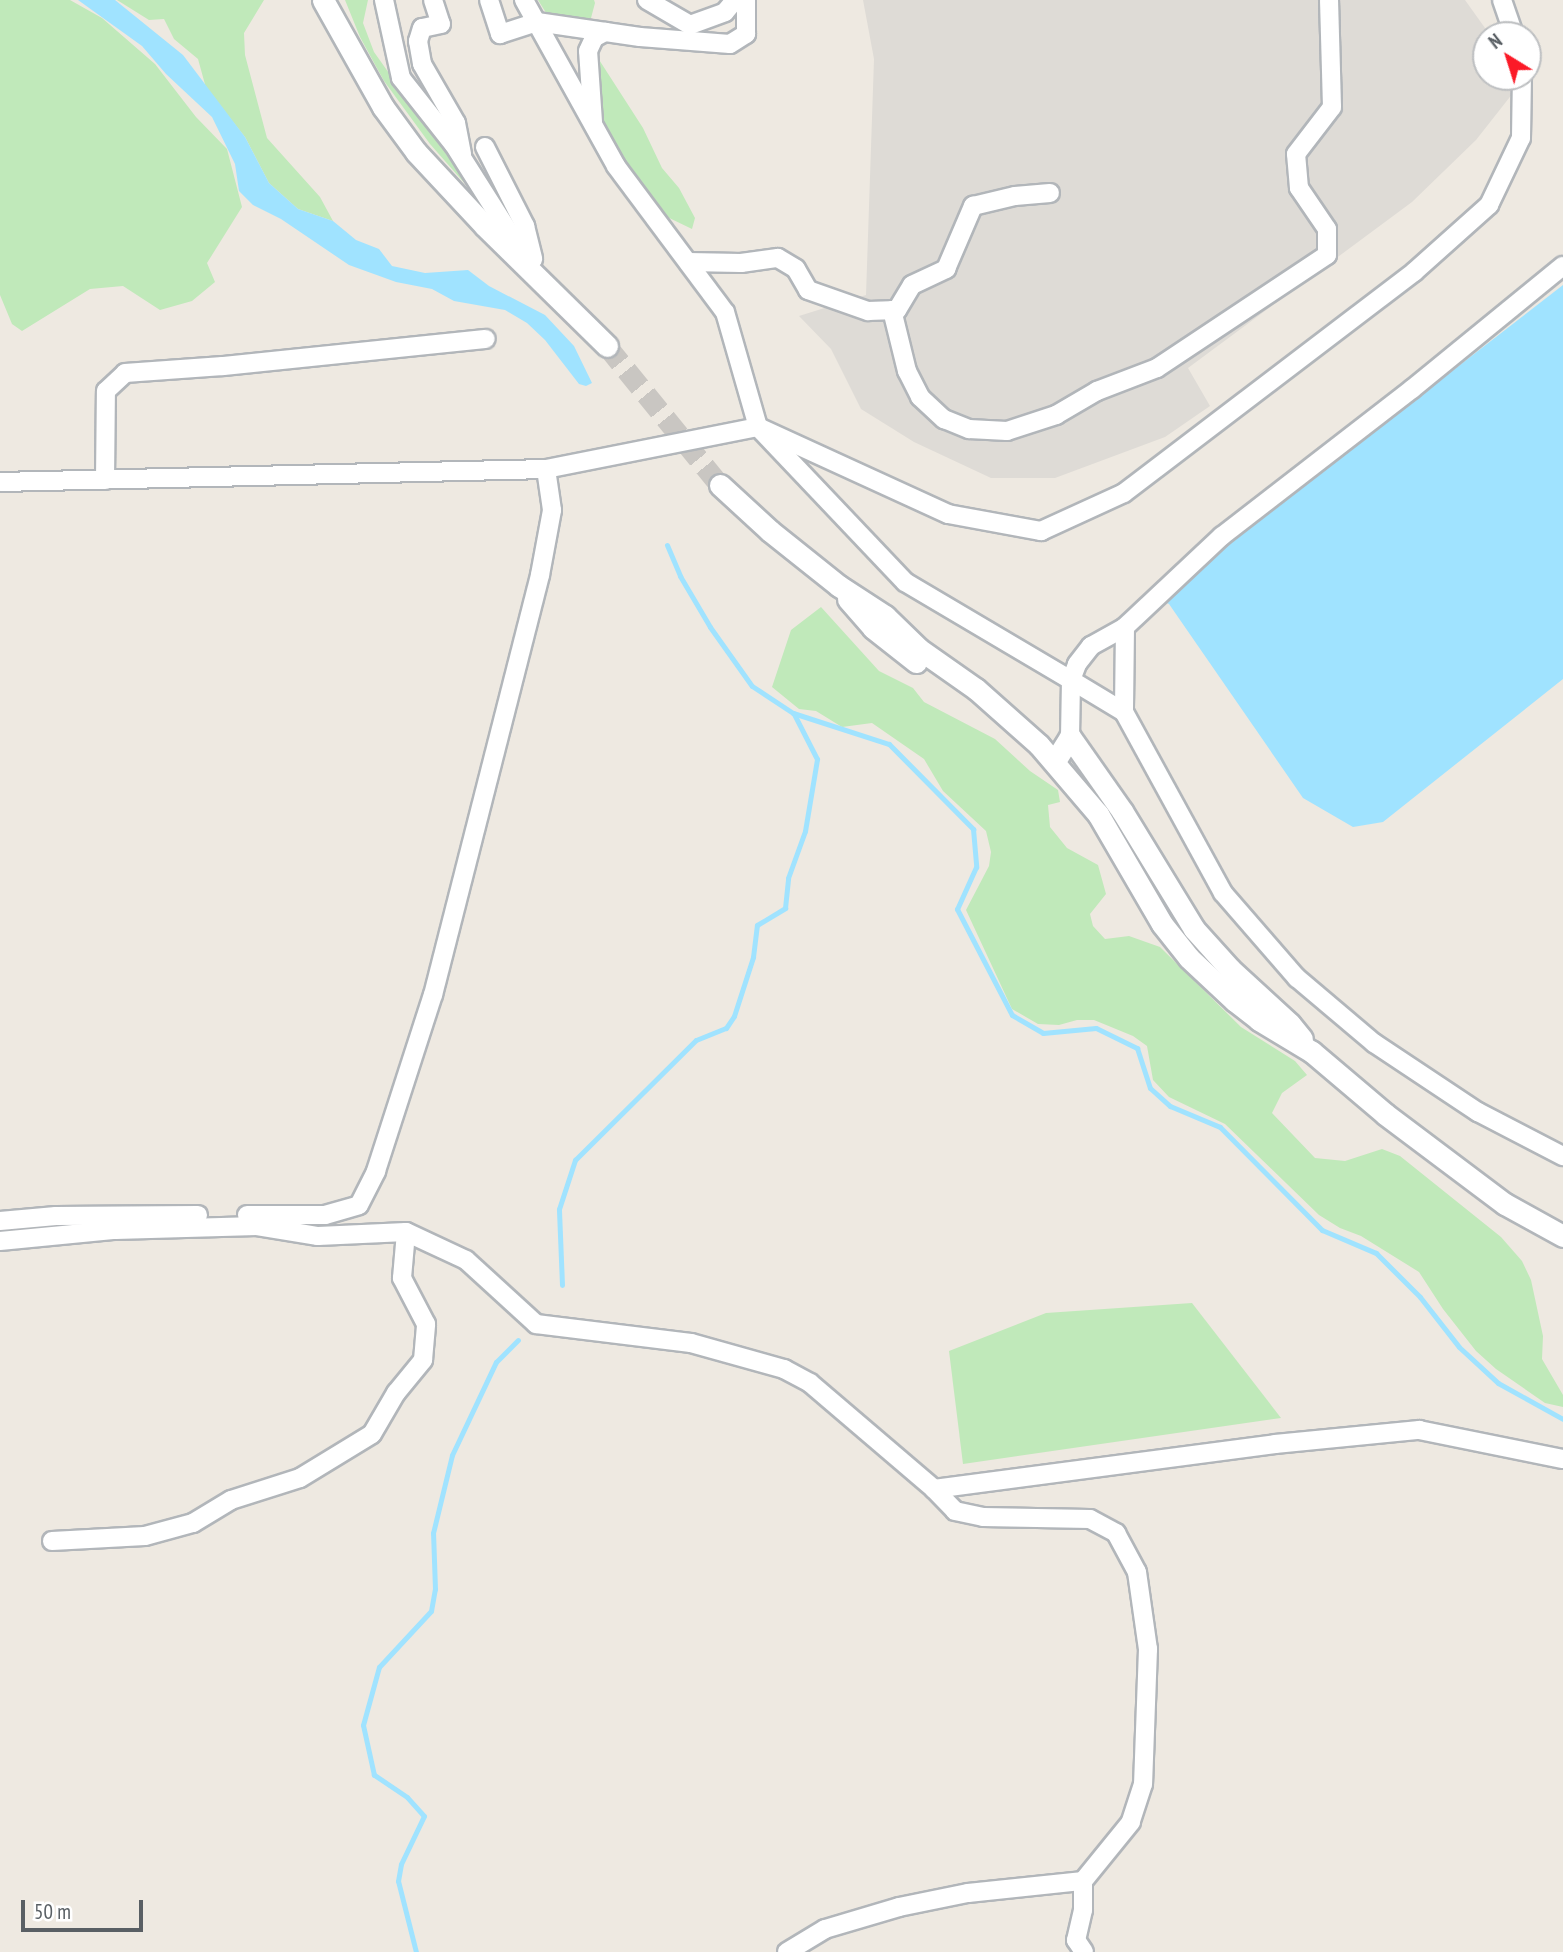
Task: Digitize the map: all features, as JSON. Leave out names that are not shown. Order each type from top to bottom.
[{"type":"street","points":[[323,0],[383,107],[416,152],[607,346]]},
{"type":"street","points":[[384,0],[401,78],[464,161],[538,276]]},
{"type":"street","points":[[433,0],[441,23],[422,28],[418,41],[422,64],[456,123],[464,161]]},
{"type":"street","points":[[489,0],[500,34],[537,22],[605,32],[730,44],[746,34],[747,0]]},
{"type":"street","points":[[524,0],[616,166],[725,312],[758,427],[905,582],[1124,712]]},
{"type":"street","points":[[647,0],[690,25],[725,12],[735,0]]},
{"type":"street","points":[[892,310],[907,371],[920,397],[944,419],[969,429],[1007,431],[1056,415],[1097,391],[1157,368],[1327,255],[1327,229],[1299,188],[1296,154],[1332,107],[1329,0]]},
{"type":"street","points":[[1502,0],[1509,21]]},
{"type":"street","points":[[593,124],[588,51],[594,38],[605,32]]},
{"type":"street","points":[[0,482],[546,468],[758,427],[948,514],[1041,531],[1124,493],[1414,272],[1489,205],[1521,138],[1522,91]]},
{"type":"street","points":[[485,147],[525,226],[538,276]]},
{"type":"street","points":[[688,262],[741,263],[778,258],[796,269],[808,290],[869,311],[897,310],[912,285],[946,269],[973,206],[1014,196],[1050,193]]},
{"type":"street","points":[[1055,761],[1070,737],[1071,680],[1077,664],[1091,646],[1125,627],[1222,536],[1412,389],[1563,266]]},
{"type":"street","points":[[105,480],[106,391],[125,373],[223,366],[485,339]]},
{"type":"street","points":[[0,1221],[56,1216],[326,1215],[359,1205],[376,1171],[433,995],[536,589],[552,510],[546,468]]},
{"type":"street","points":[[720,485],[769,531],[839,586],[885,616],[919,649],[976,689],[1055,761],[1098,814],[1162,924],[1189,958],[1259,1020],[1312,1052],[1385,1114],[1505,1204],[1563,1236]]},
{"type":"street","points":[[1125,627],[1124,712],[1223,894],[1297,978],[1374,1043],[1478,1112],[1563,1156]]},
{"type":"street","points":[[1070,737],[1122,811],[1194,929],[1230,969],[1290,1024],[1312,1052]]},
{"type":"street","points":[[0,1241],[116,1230],[231,1226],[257,1226],[318,1236],[406,1232],[466,1260],[536,1324],[691,1343],[784,1369],[810,1383],[934,1489],[955,1511],[983,1517],[1090,1519],[1115,1533],[1137,1572],[1147,1648],[1143,1784],[1131,1822],[1083,1881],[1083,1910],[1076,1940],[1084,1952]]},
{"type":"street","points":[[52,1541],[145,1536],[193,1523],[231,1500],[300,1478],[372,1434],[396,1393],[423,1360],[426,1324],[402,1278],[406,1232]]},
{"type":"street","points":[[934,1489],[1275,1444],[1419,1430],[1563,1459]]},
{"type":"street","points":[[787,1952],[824,1930],[899,1907],[968,1893],[1083,1881]]},
{"type":"shaded area","points":[[863,0],[1465,0],[1480,21],[1472,21],[1472,91],[1513,93],[1476,140],[1412,202],[1188,368],[1210,406],[1165,437],[1055,478],[991,478],[914,442],[861,409],[831,349],[799,316],[866,295],[874,59]]},
{"type":"green space","points":[[0,0],[70,0],[102,18],[155,64],[196,117],[227,149],[242,207],[207,263],[215,282],[192,301],[160,310],[123,286],[90,289],[22,331],[12,324],[0,295]]},
{"type":"green space","points":[[117,0],[264,0],[244,33],[245,55],[267,138],[320,197],[333,221],[298,209],[269,183],[245,137],[206,88],[198,59],[174,39],[164,19],[149,20]]},
{"type":"green space","points":[[345,0],[368,0],[363,23],[374,52],[464,179],[469,177],[476,188],[474,194],[430,144],[384,81],[360,37]]},
{"type":"green space","points":[[538,0],[594,0],[595,3],[591,18],[578,23],[548,16]]},
{"type":"green space","points":[[596,55],[643,128],[662,168],[679,188],[695,218],[692,229],[661,214],[646,199],[600,128]]},
{"type":"green space","points":[[821,607],[879,671],[913,688],[924,702],[995,739],[1030,771],[1058,790],[1060,802],[1048,805],[1050,827],[1067,848],[1098,865],[1106,894],[1090,914],[1093,926],[1105,939],[1129,936],[1160,947],[1241,1027],[1295,1061],[1307,1075],[1282,1093],[1272,1113],[1315,1158],[1345,1161],[1382,1149],[1400,1156],[1501,1237],[1522,1261],[1531,1280],[1543,1336],[1542,1359],[1563,1395],[1563,1407],[1545,1403],[1496,1369],[1476,1351],[1443,1309],[1419,1272],[1361,1236],[1340,1228],[1319,1215],[1225,1124],[1169,1097],[1153,1080],[1147,1046],[1133,1036],[1094,1020],[1077,1020],[1059,1025],[1038,1024],[1012,1009],[966,910],[989,866],[991,852],[986,831],[943,791],[924,759],[872,723],[842,727],[816,711],[799,709],[772,687],[791,630]]},
{"type":"green space","points":[[1192,1303],[1281,1418],[963,1464],[949,1351],[1046,1313]]},
{"type":"water","points":[[78,0],[115,0],[183,55],[245,137],[269,183],[298,209],[333,221],[356,240],[379,249],[392,266],[425,273],[468,270],[489,286],[545,315],[574,346],[592,383],[586,386],[579,384],[545,340],[527,323],[505,310],[454,301],[432,289],[396,282],[349,265],[281,219],[253,205],[239,191],[235,164],[212,117],[166,74],[142,46]]},
{"type":"water","points":[[1563,285],[1563,679],[1383,822],[1353,827],[1303,798],[1169,604],[1158,599]]},
{"type":"waterway","points":[[667,545],[680,576],[710,627],[752,686],[793,713],[889,744],[973,829],[976,867],[957,909],[1012,1015],[1043,1033],[1096,1028],[1137,1048],[1150,1088],[1170,1106],[1220,1127],[1322,1230],[1376,1253],[1420,1297],[1459,1347],[1498,1383],[1563,1419]]},
{"type":"waterway","points":[[562,1285],[559,1209],[575,1160],[696,1040],[726,1028],[734,1016],[753,957],[757,925],[785,908],[788,878],[805,831],[817,759],[794,714]]},
{"type":"waterway","points":[[416,1952],[398,1881],[401,1864],[424,1816],[407,1797],[374,1775],[363,1725],[379,1667],[431,1611],[435,1589],[433,1533],[452,1455],[496,1362],[518,1340]]},
{"type":"tunnel","points":[[607,346],[720,485]]}]
